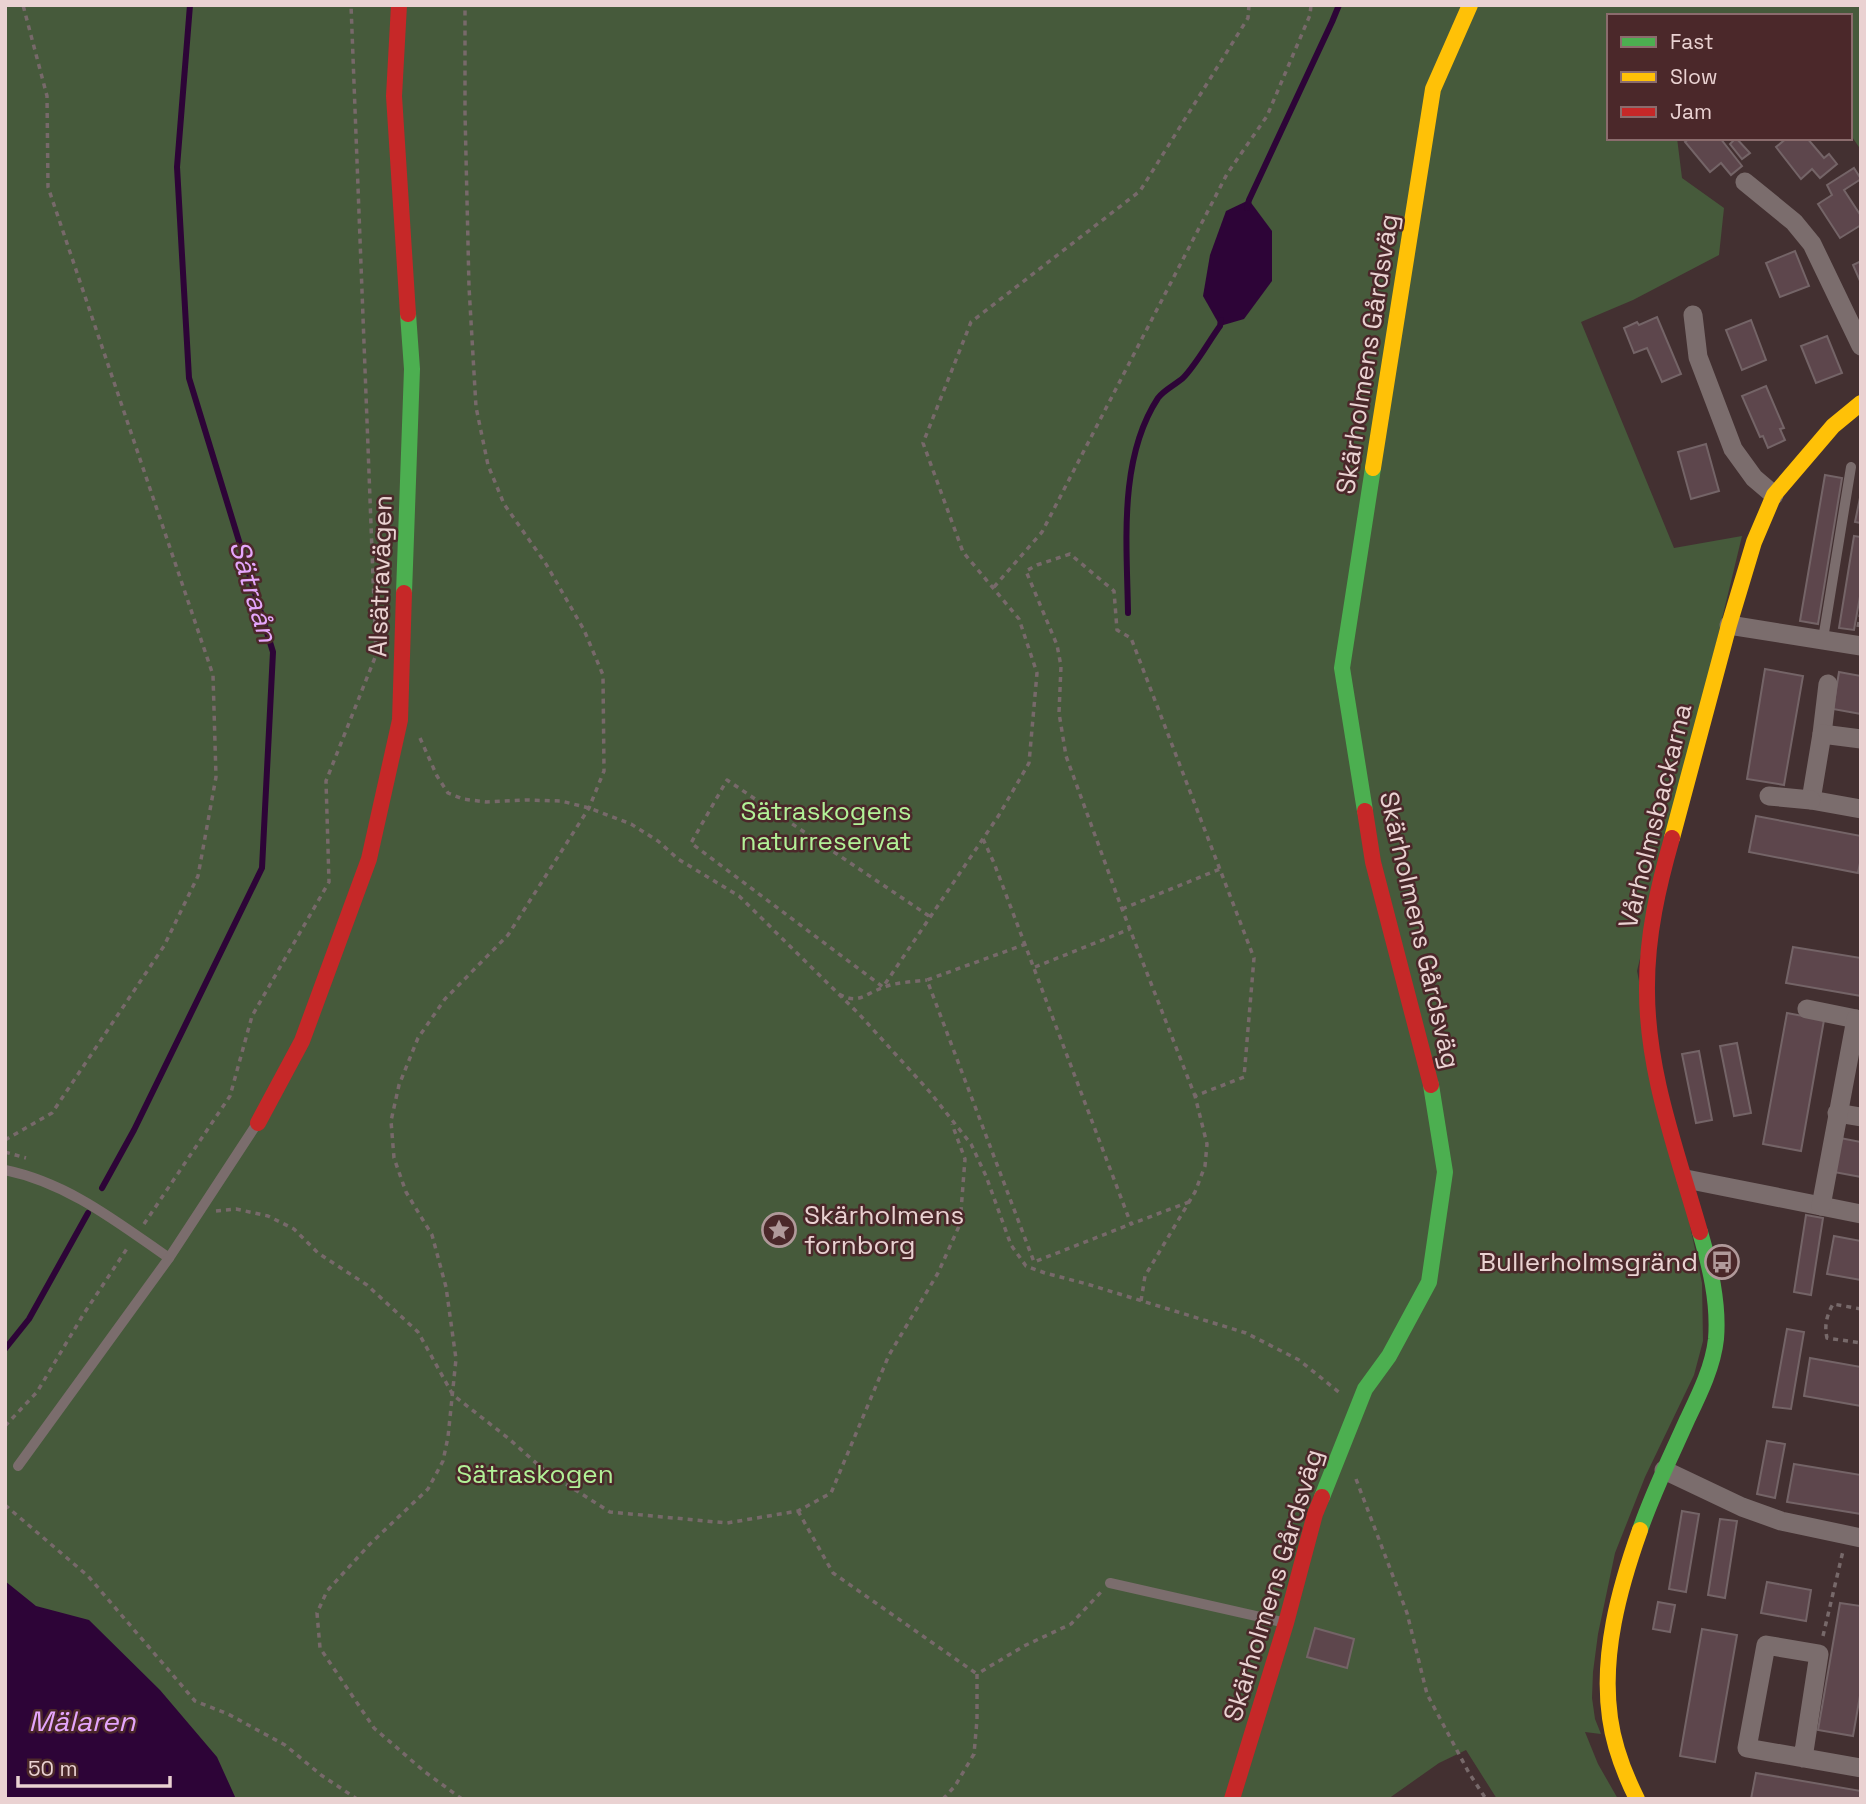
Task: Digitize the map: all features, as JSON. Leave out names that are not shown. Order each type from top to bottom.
[{"type":"street","name":"Alsätravägen","points":[[258,1123],[302,1041],[369,859],[400,720],[412,369],[394,96],[399,5]]},
{"type":"street","name":"Skärholmens Gårdsväg","points":[[1232,1799],[1286,1623],[1315,1514],[1342,1443],[1365,1389],[1389,1356],[1429,1282],[1445,1172],[1434,1098],[1373,862],[1342,668],[1433,89],[1470,5]]},
{"type":"street","points":[[1745,182],[1794,222],[1812,244],[1861,346]]},
{"type":"street","points":[[1693,315],[1698,357],[1733,449],[1754,478],[1774,495]]},
{"type":"street","name":"Vårholmsbackarna","points":[[1637,1799],[1618,1753],[1611,1724],[1608,1694],[1609,1656],[1629,1560],[1642,1520],[1713,1356],[1716,1319],[1712,1283],[1686,1179],[1661,1098],[1653,1057],[1648,1014],[1648,961],[1655,903],[1666,852],[1754,542],[1774,495],[1833,426],[1861,403]]},
{"type":"street","points":[[1729,625],[1861,646]]},
{"type":"street","points":[[1811,800],[1828,684]]},
{"type":"street","points":[[1822,734],[1861,739]]},
{"type":"street","points":[[1769,796],[1861,809]]},
{"type":"street","points":[[1807,1009],[1858,1019],[1837,1113],[1821,1206]]},
{"type":"street","points":[[1837,1113],[1861,1117]]},
{"type":"street","points":[[1686,1179],[1861,1214]]},
{"type":"street","points":[[1664,1470],[1742,1507],[1781,1521],[1854,1537]]},
{"type":"street","points":[[1803,1758],[1819,1654],[1766,1645],[1747,1748],[1803,1758],[1861,1768]]},
{"type":"lane","points":[[1823,639],[1851,467]]},
{"type":"lane","points":[[18,1466],[169,1258],[258,1123]]},
{"type":"lane","points":[[5,1170],[26,1174],[69,1192],[139,1232],[169,1258]]},
{"type":"lane","points":[[1110,1583],[1286,1623]]},
{"type":"path","points":[[5,1140],[52,1113],[164,946],[198,876],[216,777],[213,675],[48,187],[47,96],[23,5]]},
{"type":"path","points":[[351,5],[377,667]]},
{"type":"path","points":[[462,1799],[425,1772],[374,1728],[320,1647],[317,1613],[327,1591],[428,1489],[443,1461],[448,1437],[456,1359],[446,1287],[432,1235],[406,1192],[394,1158],[391,1121],[400,1085],[418,1038],[445,999],[508,935],[589,808],[604,771],[603,676],[578,619],[546,564],[504,504],[488,465],[476,407],[469,287],[465,5]]},
{"type":"path","points":[[883,987],[999,815],[1029,763],[1037,673],[1019,619],[963,552],[923,443],[971,322],[1140,191],[1248,18],[1249,5]]},
{"type":"path","points":[[993,588],[1042,532],[1227,174],[1267,116],[1310,15],[1311,5]]},
{"type":"path","points":[[1141,1301],[1145,1276],[1195,1192],[1205,1166],[1207,1144],[1195,1096],[1066,756],[1059,713],[1061,666],[1057,645],[1026,571],[1070,554],[1114,591],[1116,630],[1131,638],[1254,958],[1244,1077],[1195,1096]]},
{"type":"path","points":[[5,1426],[37,1392],[83,1315],[230,1096],[251,1016],[329,882],[326,781],[376,655]]},
{"type":"path","points":[[400,720],[413,726],[437,776],[449,793],[463,799],[486,802],[561,801],[589,808],[631,824],[658,841],[678,859],[738,896],[859,1014],[929,1091],[971,1144],[986,1176],[1011,1245],[1026,1266],[1246,1333],[1299,1360],[1357,1408]]},
{"type":"path","points":[[883,987],[691,842],[727,780],[929,916]]},
{"type":"path","points":[[983,839],[1035,967],[1131,1224]]},
{"type":"path","points":[[1122,909],[1220,869]]},
{"type":"path","points":[[1035,967],[1130,929]]},
{"type":"path","points":[[832,989],[845,997],[860,999],[883,987],[927,980],[1026,944]]},
{"type":"path","points":[[927,980],[1034,1262],[1189,1202]]},
{"type":"path","points":[[202,1208],[216,1211],[236,1209],[268,1216],[295,1229],[318,1253],[367,1285],[418,1332],[453,1395],[544,1470],[610,1512],[727,1523],[798,1511],[831,1493],[890,1355],[938,1273],[960,1224],[965,1159],[950,1119]]},
{"type":"path","points":[[5,1152],[34,1160]]},
{"type":"path","points":[[1861,1309],[1833,1304],[1825,1329],[1827,1338],[1861,1343]]},
{"type":"path","points":[[1342,1443],[1407,1613],[1427,1694],[1486,1799]]},
{"type":"path","points":[[5,1506],[88,1576],[195,1701],[228,1714],[285,1745],[321,1775],[357,1799]]},
{"type":"path","points":[[798,1511],[833,1573],[977,1674]]},
{"type":"path","points":[[1819,1654],[1854,1537]]},
{"type":"path","points":[[977,1674],[1024,1646],[1072,1624],[1110,1583]]},
{"type":"path","points":[[943,1799],[974,1754],[977,1674]]},
{"type":"green space","name":"Sätraskogens naturreservat","points":[[5,5],[1861,5],[1861,150],[1852,137],[1852,14],[1607,14],[1607,140],[1677,140],[1682,178],[1724,208],[1719,255],[1633,300],[1581,322],[1674,548],[1742,536],[1637,971],[1702,1283],[1703,1341],[1694,1375],[1645,1477],[1615,1553],[1598,1634],[1592,1698],[1595,1719],[1601,1734],[1585,1732],[1598,1764],[1618,1799],[1497,1799],[1466,1750],[1439,1763],[1388,1799],[5,1799]]},
{"type":"water","points":[[1249,200],[1272,231],[1272,281],[1244,319],[1220,326],[1203,296],[1210,255],[1226,211]]},
{"type":"water","name":"Mälaren","points":[[5,1581],[36,1606],[89,1620],[160,1690],[217,1757],[236,1799],[5,1799]]},
{"type":"building","points":[[1722,140],[1742,166],[1731,175],[1721,163],[1710,172],[1685,142]]},
{"type":"building","points":[[1738,140],[1750,153],[1742,159],[1730,144]]},
{"type":"building","points":[[1785,140],[1809,140],[1824,158],[1829,154],[1837,164],[1820,178],[1812,169],[1801,179],[1776,147]]},
{"type":"building","points":[[1854,168],[1861,179],[1844,190],[1861,216],[1861,225],[1840,238],[1818,204],[1832,195],[1827,185]]},
{"type":"building","points":[[1795,251],[1809,286],[1780,297],[1766,263]]},
{"type":"building","points":[[1861,261],[1861,283],[1853,265]]},
{"type":"building","points":[[1657,317],[1681,374],[1662,382],[1647,348],[1634,353],[1624,328]]},
{"type":"building","points":[[1751,320],[1766,360],[1742,370],[1726,330]]},
{"type":"building","points":[[1827,336],[1842,373],[1816,383],[1801,346]]},
{"type":"building","points":[[1766,386],[1784,428],[1780,429],[1785,440],[1768,448],[1763,436],[1760,437],[1742,396]]},
{"type":"building","points":[[1706,444],[1719,491],[1691,499],[1678,452]]},
{"type":"building","points":[[1825,475],[1842,478],[1818,624],[1800,621]]},
{"type":"building","points":[[1861,493],[1861,523],[1855,522]]},
{"type":"building","points":[[1854,536],[1861,537],[1861,591],[1854,630],[1839,628]]},
{"type":"building","points":[[1765,669],[1803,676],[1784,785],[1747,779]]},
{"type":"building","points":[[1839,672],[1861,676],[1861,714],[1833,709]]},
{"type":"building","points":[[1756,816],[1861,836],[1858,873],[1749,852]]},
{"type":"building","points":[[1793,947],[1861,958],[1861,996],[1786,983]]},
{"type":"building","points":[[1787,1013],[1824,1020],[1801,1151],[1763,1144]]},
{"type":"building","points":[[1737,1043],[1751,1113],[1734,1116],[1720,1046]]},
{"type":"building","points":[[1699,1051],[1712,1120],[1696,1123],[1682,1054]]},
{"type":"building","points":[[1840,1138],[1861,1142],[1861,1177],[1834,1172]]},
{"type":"building","points":[[1806,1215],[1823,1218],[1811,1295],[1794,1292]]},
{"type":"building","points":[[1834,1236],[1861,1241],[1861,1280],[1827,1274]]},
{"type":"building","points":[[1787,1329],[1804,1332],[1791,1409],[1773,1407]]},
{"type":"building","points":[[1810,1358],[1861,1367],[1861,1406],[1804,1396]]},
{"type":"building","points":[[1767,1441],[1785,1444],[1775,1498],[1757,1494]]},
{"type":"building","points":[[1794,1464],[1861,1475],[1861,1514],[1787,1502]]},
{"type":"building","points":[[1682,1511],[1699,1514],[1686,1592],[1669,1589]]},
{"type":"building","points":[[1720,1519],[1737,1521],[1725,1598],[1708,1595]]},
{"type":"building","points":[[1767,1582],[1811,1590],[1806,1621],[1761,1613]]},
{"type":"building","points":[[1658,1602],[1675,1605],[1670,1632],[1653,1629]]},
{"type":"building","points":[[1840,1603],[1861,1606],[1861,1690],[1853,1736],[1818,1730]]},
{"type":"building","points":[[1315,1628],[1354,1639],[1347,1668],[1307,1657]]},
{"type":"building","points":[[1702,1629],[1737,1635],[1715,1762],[1680,1756]]},
{"type":"building","points":[[1756,1773],[1861,1791],[1861,1799],[1751,1799]]},
{"type":"waterway","name":"Sätraån","points":[[102,1188],[134,1130],[262,868],[273,652],[189,378],[177,167],[190,5]]},
{"type":"waterway","points":[[1247,208],[1339,5]]},
{"type":"waterway","points":[[1128,613],[1128,502],[1136,448],[1145,422],[1158,398],[1188,373],[1220,326],[1221,320]]},
{"type":"waterway","name":"Sätraån","points":[[5,1349],[29,1319],[88,1213]]},
{"type":"traffic: fast","points":[[404,593],[412,369],[408,314]]},
{"type":"traffic: fast","points":[[1365,811],[1342,668],[1373,468]]},
{"type":"traffic: fast","points":[[1322,1497],[1365,1389],[1389,1356],[1429,1282],[1445,1172],[1431,1085]]},
{"type":"traffic: fast","points":[[1640,1530],[1712,1360],[1717,1325],[1715,1298],[1700,1232]]},
{"type":"traffic: slow","points":[[1373,468],[1433,89],[1470,5]]},
{"type":"traffic: slow","points":[[1672,838],[1729,625],[1754,542],[1774,495],[1833,426],[1861,403]]},
{"type":"traffic: slow","points":[[1637,1799],[1614,1739],[1610,1718],[1608,1670],[1619,1599],[1640,1530]]},
{"type":"traffic: jam","points":[[399,5],[394,96],[408,314]]},
{"type":"traffic: jam","points":[[258,1123],[302,1041],[369,859],[400,720],[404,593]]},
{"type":"traffic: jam","points":[[1365,811],[1373,862],[1431,1085]]},
{"type":"traffic: jam","points":[[1672,838],[1651,930],[1648,1018],[1657,1080],[1700,1232]]},
{"type":"traffic: jam","points":[[1232,1799],[1322,1497]]},
{"type":"place","name":"Skärholmens fornborg","points":[[779,1230]]},
{"type":"place","name":"Bullerholmsgränd","points":[[1722,1262]]},
{"type":"park label","name":"Sätraskogen","points":[[535,1474]]}]
